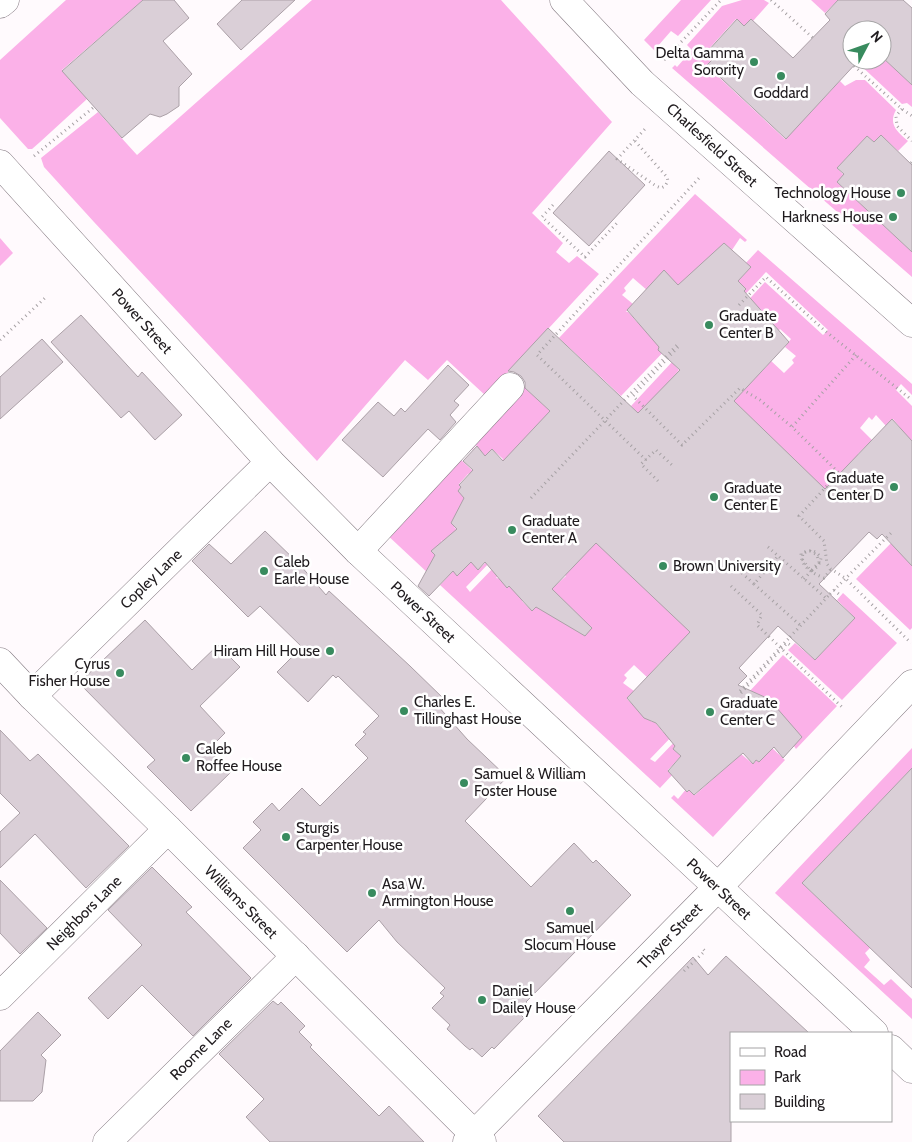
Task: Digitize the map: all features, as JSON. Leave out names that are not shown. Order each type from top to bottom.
[{"type":"street","points":[[0,4],[5,0]]},
{"type":"street","name":"Charlesfield Street","points":[[564,0],[642,83],[912,323]]},
{"type":"street","name":"Power Street","points":[[0,164],[270,462],[358,551],[873,1032]]},
{"type":"street","points":[[358,551],[510,387]]},
{"type":"street","name":"Copley Lane","points":[[32,696],[270,462]]},
{"type":"street","name":"Williams Street","points":[[0,662],[32,696],[296,956],[474,1140]]},
{"type":"street","name":"Thayer Street","points":[[474,1140],[912,684]]},
{"type":"street","name":"Neighbors Lane","points":[[0,996],[168,829]]},
{"type":"street","name":"Roome Lane","points":[[107,1142],[296,956]]},
{"type":"street","points":[[892,1050],[912,1068]]},
{"type":"path","points":[[659,66],[721,0]]},
{"type":"path","points":[[772,0],[813,38]]},
{"type":"path","points":[[858,70],[902,110],[912,116]]},
{"type":"path","points":[[28,161],[94,107]]},
{"type":"path","points":[[902,110],[896,116],[897,126],[912,141]]},
{"type":"path","points":[[635,140],[667,177],[668,181],[665,186],[660,188],[656,186],[618,159],[635,140],[645,130]]},
{"type":"path","points":[[646,460],[537,355],[701,176]]},
{"type":"path","points":[[553,205],[542,217],[585,257],[617,223]]},
{"type":"path","points":[[739,305],[766,277],[824,330],[912,400]]},
{"type":"path","points":[[0,340],[46,297]]},
{"type":"path","points":[[531,498],[678,346],[633,396],[682,445],[740,388],[760,400],[792,427],[839,472],[799,516],[824,541],[827,564],[831,569],[845,578],[911,643]]},
{"type":"path","points":[[792,427],[856,355]]},
{"type":"path","points":[[658,481],[642,464],[656,450],[672,466]]},
{"type":"path","points":[[792,646],[787,643],[740,692],[830,594],[892,532]]},
{"type":"path","points":[[768,547],[827,599]]},
{"type":"path","points":[[804,579],[812,570],[819,562],[817,555],[810,551],[802,553],[802,559],[811,571],[818,566],[821,558],[811,550],[801,553],[801,559],[803,564],[813,573],[824,578],[831,569]]},
{"type":"path","points":[[754,584],[778,556]]},
{"type":"path","points":[[742,574],[801,626]]},
{"type":"path","points":[[731,586],[762,615],[757,625],[847,712]]},
{"type":"path","points":[[834,590],[840,596]]},
{"type":"path","points":[[684,971],[695,960]]},
{"type":"green space","points":[[66,0],[143,0],[62,70],[87,99],[32,149],[28,149],[0,118],[0,60]]},
{"type":"green space","points":[[312,0],[501,0],[612,122],[532,213],[563,243],[556,252],[569,263],[577,256],[599,274],[486,396],[447,360],[428,380],[405,360],[317,461],[94,222],[44,167],[41,158],[98,112],[137,155]]},
{"type":"green space","points":[[681,0],[711,0],[678,36],[671,31],[657,47],[659,50],[656,52],[644,40]]},
{"type":"green space","points":[[742,0],[764,0],[769,3],[753,21],[751,19],[744,26],[736,19],[707,51],[714,58],[707,66],[785,139],[840,81],[845,86],[856,80],[865,80],[896,110],[893,124],[897,131],[908,141],[898,151],[881,135],[874,142],[867,136],[837,168],[844,175],[837,182],[912,252],[912,277],[672,68],[675,65],[677,67],[692,50],[687,45],[722,6]]},
{"type":"green space","points":[[811,0],[838,0],[825,13]]},
{"type":"green space","points":[[892,66],[912,85],[912,107],[907,103],[902,104],[866,70],[892,70]]},
{"type":"green space","points":[[695,194],[747,240],[745,242],[740,238],[732,250],[725,244],[695,283],[648,291],[633,278],[624,288],[626,291],[622,295],[633,304],[626,312],[637,322],[641,318],[670,345],[621,396],[559,338]]},
{"type":"green space","points":[[0,238],[13,253],[0,266]]},
{"type":"green space","points":[[758,250],[912,384],[912,395],[901,384],[896,390],[912,406],[912,447],[899,433],[902,430],[893,419],[886,426],[876,415],[872,420],[869,417],[860,428],[874,442],[868,444],[858,454],[855,497],[699,470],[631,406],[672,362],[679,370],[667,384],[758,375],[767,366],[769,359],[784,373],[794,363],[792,360],[796,356],[785,347],[791,339],[780,329],[776,333],[742,307],[765,282],[823,335],[828,330],[766,272],[737,303],[738,281],[751,267],[744,265]]},
{"type":"green space","points":[[521,384],[550,411],[562,455],[500,463],[503,459],[492,449],[485,456],[476,445],[472,450],[469,447],[459,458],[474,472],[468,474],[459,484],[469,500],[454,527],[462,534],[446,544],[441,540],[442,542],[432,551],[438,558],[428,568],[430,575],[384,532]]},
{"type":"green space","points":[[563,526],[746,605],[660,663],[651,673],[649,679],[634,665],[624,675],[627,678],[623,683],[634,691],[627,699],[652,722],[654,721],[663,732],[677,731],[650,759],[655,762],[681,735],[684,737],[673,749],[681,756],[668,770],[674,773],[660,788],[440,585],[455,569],[457,576],[471,562],[479,569],[490,558],[492,560],[466,587],[470,592],[497,564],[500,574],[496,578],[514,581],[525,597],[522,601],[532,611],[539,604],[549,614],[551,588],[566,576],[563,573]]},
{"type":"green space","points":[[894,540],[895,548],[912,551],[912,628],[910,630],[856,579]]},
{"type":"green space","points":[[843,593],[897,643],[842,700],[788,650],[795,643],[815,660],[855,618],[837,600]]},
{"type":"green space","points":[[783,655],[837,706],[796,749],[757,693],[748,693]]},
{"type":"green space","points":[[770,746],[785,760],[713,837],[671,798],[674,795],[678,799],[687,788],[695,795],[741,754],[753,764],[756,760],[759,762]]},
{"type":"green space","points":[[912,748],[912,768],[802,883],[870,948],[865,953],[870,960],[864,967],[884,985],[891,979],[912,999],[912,1019],[775,893]]},
{"type":"building","points":[[143,0],[174,0],[189,18],[163,41],[192,74],[179,87],[179,106],[160,117],[150,114],[122,138],[62,71]]},
{"type":"building","points":[[242,0],[295,0],[241,50],[217,24]]},
{"type":"building","name":"Goddard","points":[[838,0],[903,0],[912,8],[912,85],[892,66],[892,20],[842,20],[842,70],[850,70],[786,139],[707,65],[714,58],[707,52],[737,19],[744,26],[751,19],[793,58],[830,20],[825,14]]},
{"type":"building","name":"Harkness House","points":[[881,135],[912,165],[912,252],[837,182],[844,174],[837,168],[867,136],[874,142]]},
{"type":"building","points":[[609,151],[645,185],[589,246],[553,213]]},
{"type":"building","points":[[724,243],[751,267],[738,281],[746,289],[744,291],[789,342],[734,401],[825,489],[892,419],[912,441],[912,566],[882,534],[877,539],[869,532],[819,584],[855,618],[815,660],[778,626],[739,668],[747,676],[738,685],[769,699],[802,737],[783,758],[774,747],[759,762],[756,760],[753,764],[743,753],[694,795],[689,790],[687,792],[668,771],[681,756],[673,749],[675,746],[656,723],[644,718],[627,698],[690,632],[596,543],[552,589],[592,628],[585,636],[536,607],[532,611],[509,586],[507,588],[485,562],[478,570],[471,562],[457,576],[453,571],[429,596],[418,586],[435,555],[431,551],[457,529],[451,523],[464,498],[458,491],[461,487],[459,485],[473,470],[463,461],[477,446],[485,456],[492,449],[503,461],[550,411],[525,388],[525,382],[521,376],[508,371],[548,328],[638,413],[680,370],[658,350],[659,347],[627,310],[664,270],[678,285]]},
{"type":"building","points":[[81,315],[138,377],[142,372],[182,415],[155,440],[129,411],[121,418],[51,342]]},
{"type":"building","points":[[42,339],[63,362],[0,419],[0,377]]},
{"type":"building","points":[[448,365],[469,385],[454,401],[459,405],[450,415],[456,422],[440,440],[428,429],[383,477],[342,440],[378,402],[394,416],[401,408],[405,412]]},
{"type":"building","points":[[265,531],[300,565],[326,595],[329,591],[444,699],[438,706],[467,739],[507,777],[465,821],[531,887],[574,843],[593,863],[596,860],[631,895],[526,1002],[518,1012],[524,1018],[494,1049],[492,1047],[482,1057],[472,1048],[470,1050],[465,1046],[447,1029],[450,1025],[432,1008],[444,996],[440,993],[445,988],[397,942],[379,920],[347,952],[243,848],[261,830],[253,822],[272,803],[279,811],[302,788],[320,806],[368,758],[355,745],[366,734],[363,732],[379,716],[338,676],[336,678],[333,675],[308,702],[277,672],[302,647],[260,606],[248,617],[192,561],[209,544],[231,564]]},
{"type":"building","points":[[145,620],[192,670],[218,645],[240,667],[200,706],[225,733],[208,750],[231,772],[191,811],[147,767],[155,760],[79,683]]},
{"type":"building","points":[[0,730],[30,761],[38,754],[129,846],[86,888],[35,834],[0,868],[0,832],[20,813],[0,793]]},
{"type":"building","points":[[912,768],[912,988],[802,883]]},
{"type":"building","points":[[152,867],[192,907],[186,912],[251,978],[193,1036],[142,985],[108,1019],[88,998],[142,945],[108,910]]},
{"type":"building","points":[[0,880],[47,928],[20,954],[0,933]]},
{"type":"building","points":[[726,956],[808,1032],[730,1032],[731,1142],[564,1142],[538,1116],[693,957],[708,975]]},
{"type":"building","points":[[273,1001],[278,1005],[281,1002],[305,1026],[299,1032],[312,1045],[310,1047],[379,1116],[389,1106],[424,1142],[270,1142],[246,1117],[264,1099],[219,1054]]},
{"type":"building","points":[[38,1012],[61,1035],[41,1055],[46,1060],[42,1092],[33,1101],[0,1101],[0,1051]]},
{"type":"place","name":"Delta Gamma Sorority","points":[[754,62]]},
{"type":"place","name":"Goddard","points":[[781,76]]},
{"type":"place","name":"Technology House","points":[[901,193]]},
{"type":"place","name":"Harkness House","points":[[893,217]]},
{"type":"place","name":"Graduate Center B","points":[[709,325]]},
{"type":"place","name":"Graduate Center D","points":[[894,487]]},
{"type":"place","name":"Graduate Center E","points":[[714,497]]},
{"type":"place","name":"Graduate Center A","points":[[512,530]]},
{"type":"place","name":"Brown University","points":[[663,566]]},
{"type":"place","name":"Caleb Earle House","points":[[264,571]]},
{"type":"place","name":"Hiram Hill House","points":[[330,651]]},
{"type":"place","name":"Cyrus Fisher House","points":[[120,673]]},
{"type":"place","name":"Charles E. Tillinghast House","points":[[404,711]]},
{"type":"place","name":"Graduate Center C","points":[[710,712]]},
{"type":"place","name":"Caleb Roffee House","points":[[186,758]]},
{"type":"place","name":"Samuel & William Foster House","points":[[464,783]]},
{"type":"place","name":"Sturgis Carpenter House","points":[[286,837]]},
{"type":"place","name":"Asa W. Armington House","points":[[372,893]]},
{"type":"place","name":"Samuel Slocum House","points":[[570,911]]},
{"type":"place","name":"Daniel Dailey House","points":[[482,1000]]}]
